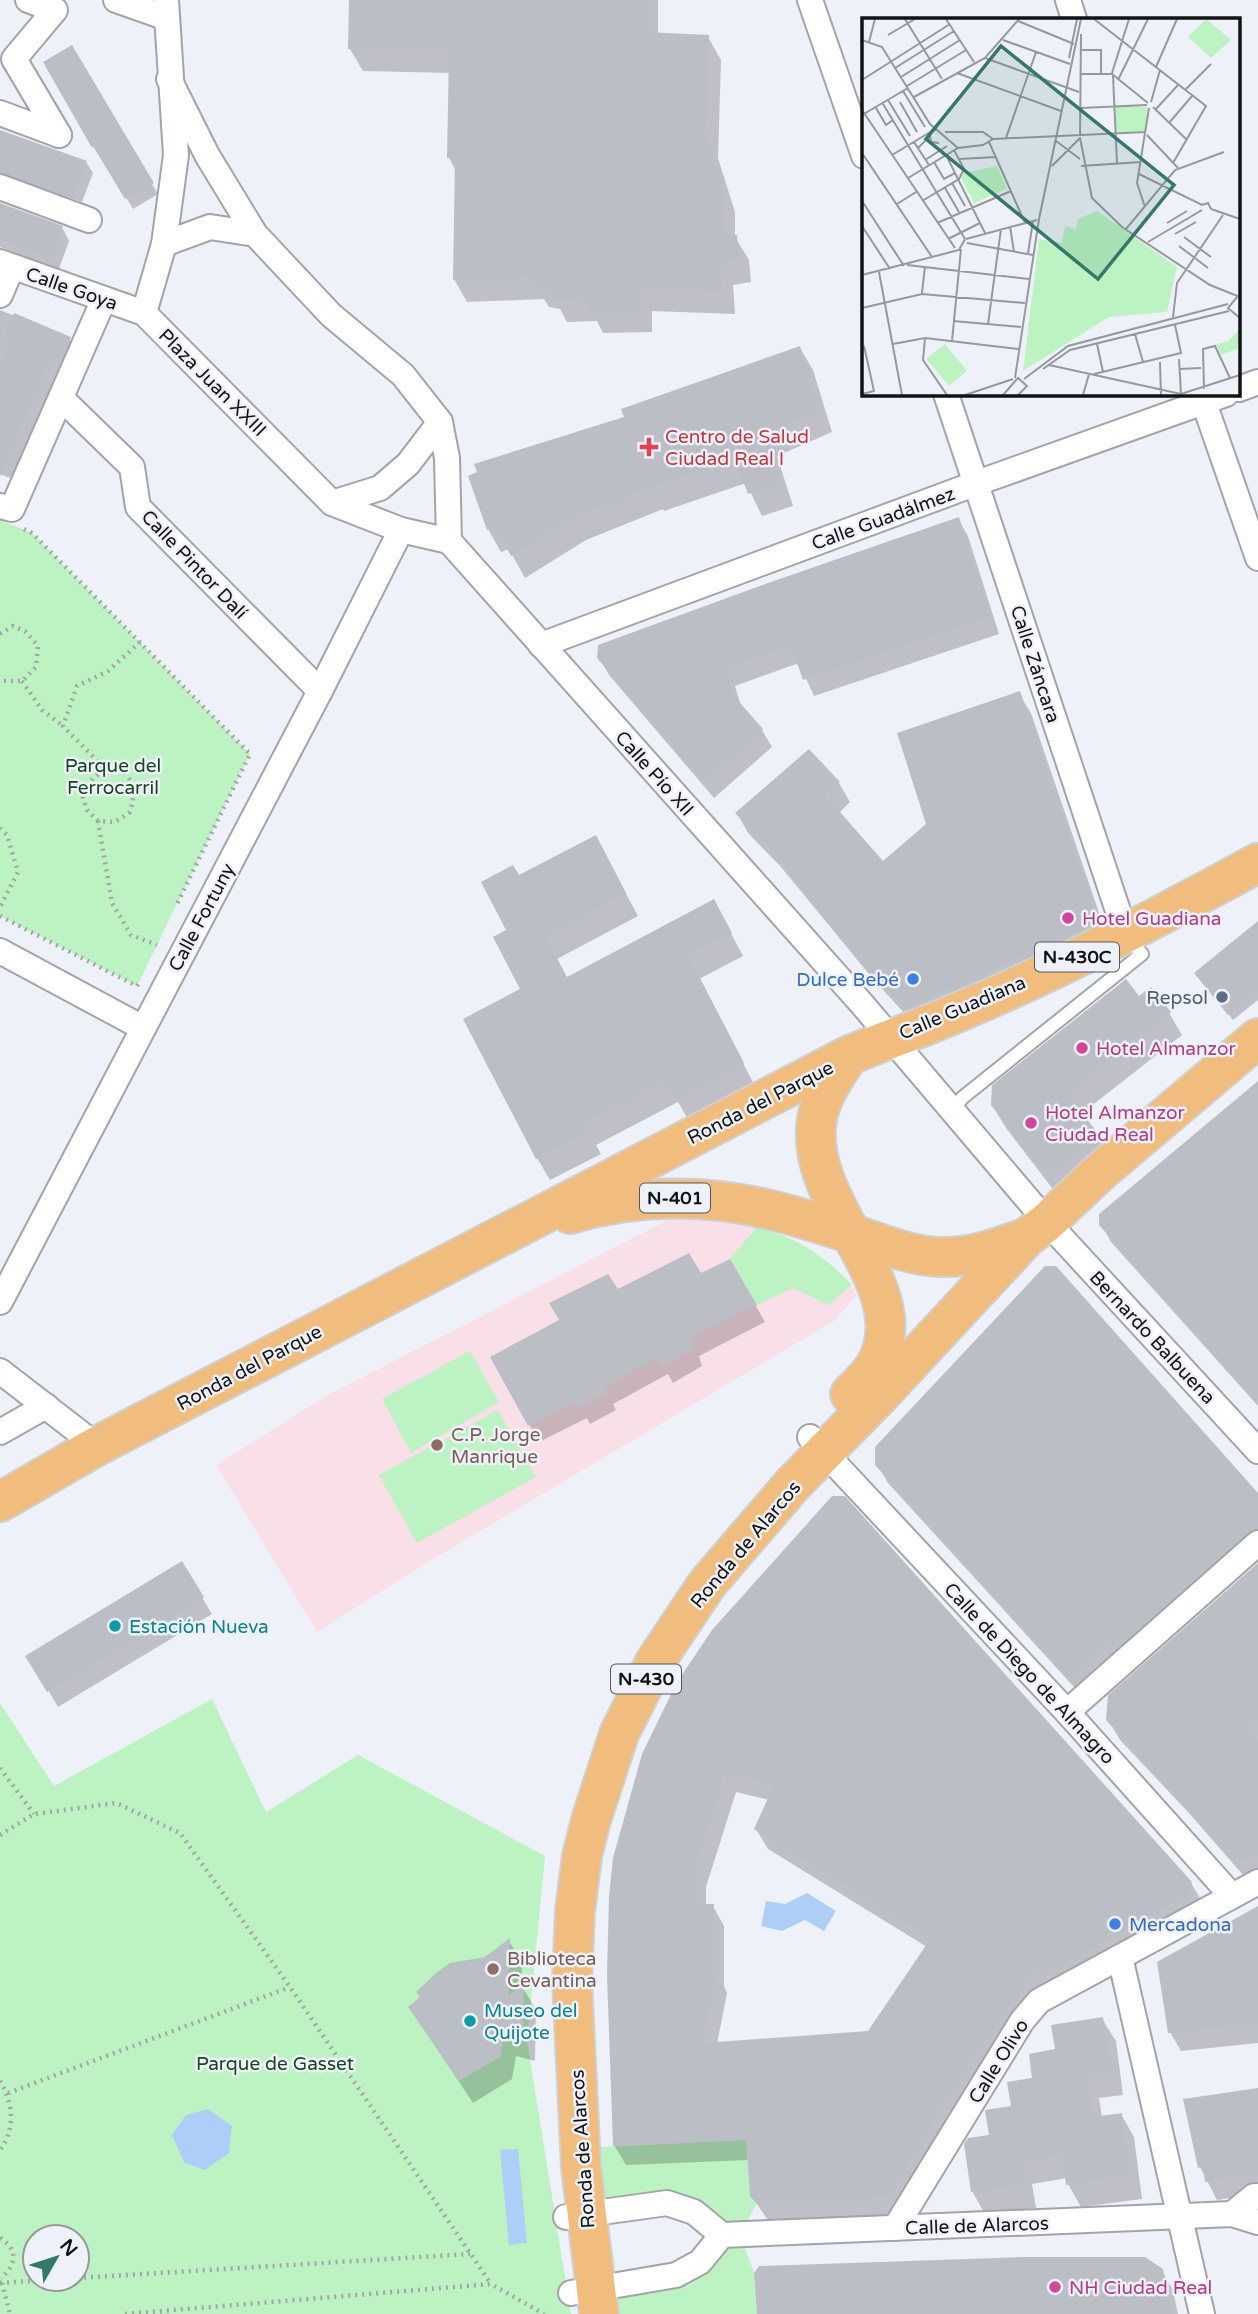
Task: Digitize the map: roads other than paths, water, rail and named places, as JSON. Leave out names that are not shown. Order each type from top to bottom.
[{"type":"highway","name":"Calle Guadiana","points":[[848,1056],[937,1021],[1126,935],[1258,863]]},
{"type":"highway","name":"Ronda de Alarcos","points":[[578,2234],[551,1961],[564,1851],[590,1749],[640,1643],[691,1572],[747,1506],[818,1445],[1037,1229],[1100,1172],[1257,1041]]},
{"type":"highway","name":"Ronda del Parque","points":[[848,1056],[825,1093],[817,1118],[816,1145],[824,1178],[880,1293],[886,1313],[887,1332],[874,1368]]},
{"type":"highway","name":"Ronda del Parque","points":[[0,1502],[97,1446],[848,1056]]},
{"type":"highway","name":"Ronda del Parque","points":[[501,1236],[579,1212],[654,1198],[708,1199],[776,1211],[910,1253],[938,1257],[991,1251],[1037,1229]]},
{"type":"highway","name":"Ronda de Alarcos","points":[[818,1445],[874,1368]]},
{"type":"highway","name":"N-430","points":[[577,2305],[578,2234]]},
{"type":"street","points":[[0,113],[59,135],[14,59],[55,9],[28,0]]},
{"type":"street","points":[[116,0],[166,9]]},
{"type":"street","points":[[810,0],[862,150]]},
{"type":"street","points":[[1068,0],[1074,18]]},
{"type":"street","name":"Plaza Juan XXIII","points":[[166,9],[169,79],[176,155],[164,244],[144,313],[332,503],[401,530],[449,541],[447,458],[440,422],[403,375],[331,315],[255,234],[207,155],[169,79]]},
{"type":"street","points":[[0,187],[89,220]]},
{"type":"street","points":[[164,244],[210,227],[255,234]]},
{"type":"street","points":[[0,295],[6,265]]},
{"type":"street","name":"Calle Goya","points":[[6,265],[144,313]]},
{"type":"street","points":[[0,506],[12,509],[104,299]]},
{"type":"street","points":[[1240,389],[1258,382]]},
{"type":"street","name":"Calle Záncara","points":[[947,396],[1126,935]]},
{"type":"street","points":[[1210,397],[1258,558]]},
{"type":"street","name":"Calle Guadálmez","points":[[541,645],[1210,397]]},
{"type":"street","name":"Calle Pintor Dalí","points":[[61,398],[132,467],[138,507],[320,691]]},
{"type":"street","points":[[332,503],[380,488],[408,464],[440,422]]},
{"type":"street","name":"Calle Fortuny","points":[[0,1302],[320,691],[401,530]]},
{"type":"street","name":"Calle Pío XII","points":[[449,541],[862,1004],[953,1111]]},
{"type":"street","points":[[0,951],[143,1028]]},
{"type":"street","points":[[848,1056],[861,1022],[862,1004]]},
{"type":"street","name":"Bernardo Balbuena","points":[[953,1111],[1037,1229],[1258,1451]]},
{"type":"street","points":[[0,1371],[97,1446]]},
{"type":"street","points":[[0,1432],[47,1406]]},
{"type":"street","name":"Calle de Diego de Almagro","points":[[818,1445],[1067,1712],[1232,1896]]},
{"type":"street","points":[[1067,1712],[1258,1542]]},
{"type":"street","name":"Calle Olivo","points":[[895,2228],[1022,2021],[1039,2001],[1258,1882]]},
{"type":"street","points":[[1120,1957],[1202,2314]]},
{"type":"street","points":[[1232,2214],[1254,2196],[1258,2196]]},
{"type":"street","points":[[577,2305],[676,2275],[700,2262],[722,2235],[694,2212],[667,2203],[578,2234]]},
{"type":"street","name":"Calle de Alarcos","points":[[722,2235],[1232,2214],[1258,2222]]},
{"type":"lane","points":[[953,1111],[962,1098],[1142,954],[1126,935]]},
{"type":"water","points":[[807,1893],[836,1911],[824,1931],[805,1920],[782,1931],[761,1926],[766,1901],[785,1904]]},
{"type":"water","points":[[208,2109],[232,2126],[229,2153],[205,2170],[184,2162],[172,2135],[186,2115]]},
{"type":"water","points":[[518,2149],[527,2243],[509,2245],[500,2150]]},
{"type":"place","name":"Centro de Salud Ciudad Real I","points":[[649,447]]},
{"type":"place","name":"Hotel Guadiana","points":[[1068,918]]},
{"type":"place","name":"Dulce Bebé","points":[[913,979]]},
{"type":"place","name":"Repsol","points":[[1222,997]]},
{"type":"place","name":"Hotel Almanzor","points":[[1082,1048]]},
{"type":"place","name":"Hotel Almanzor Ciudad Real","points":[[1031,1123]]},
{"type":"place","name":"C.P. Jorge Manrique","points":[[437,1445]]},
{"type":"place","name":"Estación Nueva","points":[[115,1626]]},
{"type":"place","name":"Mercadona","points":[[1115,1924]]},
{"type":"place","name":"Biblioteca Cevantina","points":[[493,1969]]},
{"type":"place","name":"Museo del Quijote","points":[[470,2021]]},
{"type":"place","name":"NH Ciudad Real","points":[[1055,2287]]},
{"type":"park label","name":"Parque del Ferrocarril","points":[[113,776]]},
{"type":"park label","name":"Parque de Gasset","points":[[275,2063]]}]
